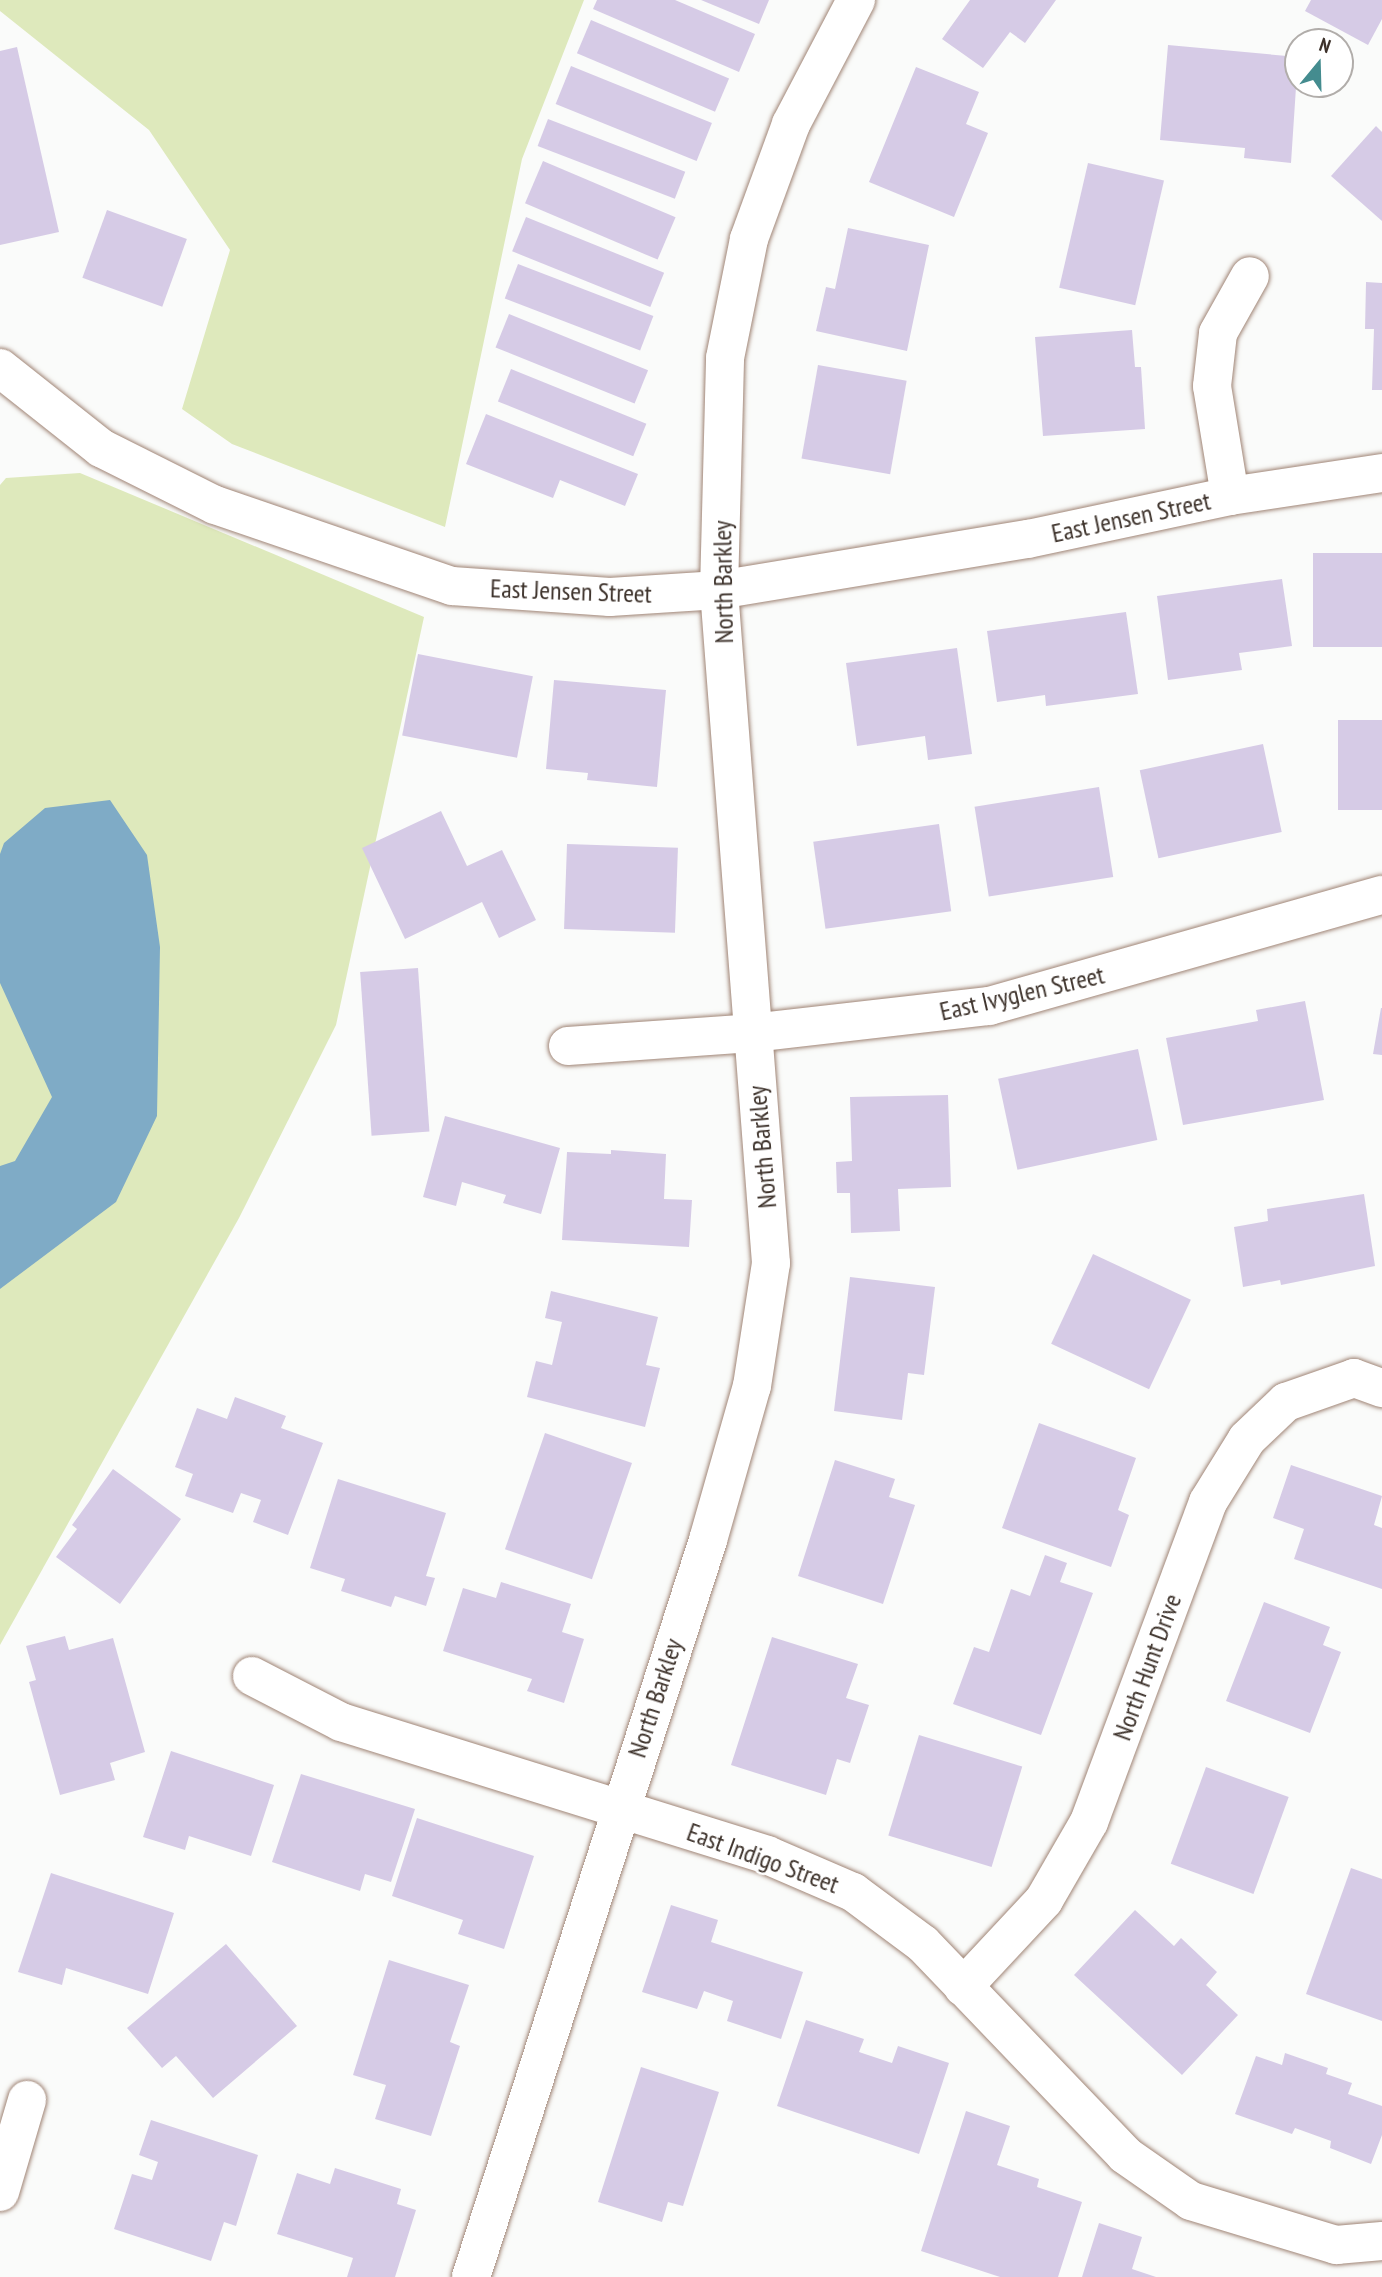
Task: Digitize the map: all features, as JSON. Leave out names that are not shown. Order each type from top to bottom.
[{"type":"street","name":"North Barkley","points":[[471,2277],[619,1807],[708,1540],[752,1386],[771,1263],[719,590],[725,358],[749,239],[791,124],[856,0]]},
{"type":"street","name":"East Jensen Street","points":[[1230,496],[1212,386],[1218,333],[1250,276]]},
{"type":"street","name":"East Jensen Street","points":[[0,368],[101,448],[215,505],[452,586],[610,597],[719,590],[1028,539],[1230,496],[1382,473]]},
{"type":"street","name":"East Ivyglen Street","points":[[568,1046],[752,1034],[989,1006],[1382,895]]},
{"type":"street","name":"North Hunt Drive","points":[[963,1987],[1044,1900],[1089,1822],[1208,1502],[1247,1439],[1286,1402],[1368,1383]]},
{"type":"street","name":"East Indigo Street","points":[[252,1676],[341,1722],[767,1855],[853,1892],[923,1944],[1125,2155],[1192,2200],[1336,2245],[1382,2241]]},
{"type":"street","points":[[0,2192],[27,2100]]},
{"type":"green space","points":[[0,0],[584,0],[522,159],[445,527],[232,444],[182,409],[230,250],[149,130],[0,11]]},
{"type":"green space","points":[[80,473],[424,617],[336,1025],[239,1218],[0,1645],[0,485],[6,478]]},
{"type":"water","points":[[110,800],[147,855],[160,947],[157,1116],[116,1202],[0,1289],[0,1166],[15,1161],[52,1097],[0,983],[0,854],[4,843],[45,808]]},
{"type":"building","points":[[597,0],[675,0],[755,34],[739,72],[593,9]]},
{"type":"building","points":[[701,0],[769,0],[759,24]]},
{"type":"building","points":[[970,0],[1056,0],[1025,43],[1010,32],[983,68],[942,39]]},
{"type":"building","points":[[1311,0],[1382,0],[1382,19],[1368,45],[1354,37],[1354,28],[1336,28],[1305,11]]},
{"type":"building","points":[[591,20],[729,79],[715,112],[577,53]]},
{"type":"building","points":[[1168,45],[1284,56],[1284,98],[1295,98],[1291,163],[1244,158],[1245,148],[1160,140]]},
{"type":"building","points":[[17,47],[59,232],[0,245],[0,51]]},
{"type":"building","points":[[571,66],[712,123],[697,161],[556,104]]},
{"type":"building","points":[[916,67],[979,92],[966,124],[988,133],[954,217],[869,182]]},
{"type":"building","points":[[548,119],[685,172],[675,199],[538,146]]},
{"type":"building","points":[[1376,126],[1382,132],[1382,221],[1331,176]]},
{"type":"building","points":[[543,161],[676,217],[658,260],[525,203]]},
{"type":"building","points":[[1088,163],[1164,181],[1135,305],[1059,288]]},
{"type":"building","points":[[107,210],[187,239],[162,307],[82,278]]},
{"type":"building","points":[[526,217],[664,273],[650,307],[512,251]]},
{"type":"building","points":[[848,228],[929,245],[907,351],[816,331],[826,287],[835,289]]},
{"type":"building","points":[[518,264],[653,316],[640,351],[505,299]]},
{"type":"building","points":[[1366,282],[1382,283],[1382,390],[1372,390],[1374,329],[1365,329]]},
{"type":"building","points":[[509,314],[648,370],[635,404],[496,347]]},
{"type":"building","points":[[1132,330],[1135,367],[1141,367],[1145,429],[1043,436],[1035,337]]},
{"type":"building","points":[[818,365],[907,381],[890,474],[802,459]]},
{"type":"building","points":[[511,369],[646,424],[633,456],[498,401]]},
{"type":"building","points":[[486,414],[638,474],[625,506],[560,480],[553,498],[466,464]]},
{"type":"building","points":[[1313,553],[1382,553],[1382,647],[1313,647]]},
{"type":"building","points":[[1282,579],[1292,646],[1239,653],[1242,670],[1168,680],[1157,596]]},
{"type":"building","points":[[1126,612],[1138,694],[1046,706],[1045,695],[997,702],[987,631]]},
{"type":"building","points":[[957,648],[972,754],[928,760],[925,736],[857,746],[846,663]]},
{"type":"building","points":[[418,654],[533,676],[517,758],[402,735]]},
{"type":"building","points":[[554,680],[666,690],[657,787],[587,780],[588,773],[546,769]]},
{"type":"building","points":[[1338,720],[1382,720],[1382,810],[1338,810]]},
{"type":"building","points":[[1263,744],[1282,832],[1158,858],[1140,770]]},
{"type":"building","points":[[1099,787],[1113,877],[989,897],[975,807]]},
{"type":"building","points":[[441,811],[467,866],[502,850],[536,920],[499,938],[482,902],[405,939],[362,848]]},
{"type":"building","points":[[939,824],[951,911],[825,929],[813,842]]},
{"type":"building","points":[[567,844],[678,848],[675,933],[564,929]]},
{"type":"building","points":[[418,968],[429,1132],[372,1136],[360,972]]},
{"type":"building","points":[[1305,1001],[1324,1100],[1183,1125],[1166,1038],[1258,1021],[1256,1010]]},
{"type":"building","points":[[1382,1008],[1382,1055],[1373,1054]]},
{"type":"building","points":[[1138,1049],[1157,1140],[1017,1170],[998,1079]]},
{"type":"building","points":[[948,1095],[951,1187],[898,1189],[900,1231],[851,1233],[850,1193],[837,1193],[836,1162],[852,1161],[850,1097]]},
{"type":"building","points":[[445,1116],[560,1148],[541,1214],[503,1203],[506,1195],[462,1182],[456,1206],[423,1197]]},
{"type":"building","points":[[611,1150],[666,1154],[664,1199],[692,1200],[689,1247],[562,1240],[567,1152],[611,1154]]},
{"type":"building","points":[[1364,1194],[1375,1266],[1281,1285],[1280,1280],[1243,1287],[1234,1227],[1268,1221],[1267,1209]]},
{"type":"building","points":[[1093,1254],[1191,1300],[1149,1389],[1051,1344]]},
{"type":"building","points":[[850,1277],[935,1287],[924,1375],[908,1373],[902,1420],[834,1411]]},
{"type":"building","points":[[551,1291],[658,1317],[646,1365],[660,1368],[645,1427],[527,1397],[536,1361],[552,1365],[562,1322],[545,1318]]},
{"type":"building","points":[[235,1397],[286,1416],[281,1428],[323,1443],[288,1535],[253,1522],[261,1500],[241,1493],[233,1513],[185,1496],[193,1474],[175,1467],[197,1408],[227,1419]]},
{"type":"building","points":[[1039,1423],[1136,1458],[1118,1510],[1129,1515],[1111,1567],[1002,1528]]},
{"type":"building","points":[[545,1433],[632,1463],[592,1579],[505,1549]]},
{"type":"building","points":[[835,1460],[895,1479],[889,1497],[915,1505],[883,1604],[798,1576]]},
{"type":"building","points":[[1291,1465],[1382,1496],[1374,1525],[1382,1528],[1382,1589],[1294,1559],[1304,1529],[1273,1518]]},
{"type":"building","points":[[113,1469],[181,1519],[120,1604],[56,1557],[77,1529],[72,1525]]},
{"type":"building","points":[[338,1479],[446,1513],[426,1576],[435,1578],[426,1606],[395,1596],[391,1607],[341,1591],[345,1579],[310,1568]]},
{"type":"building","points":[[1045,1555],[1067,1563],[1060,1582],[1093,1593],[1041,1735],[953,1704],[974,1647],[989,1652],[1011,1589],[1030,1596]]},
{"type":"building","points":[[501,1582],[571,1604],[562,1632],[584,1639],[564,1703],[527,1691],[532,1679],[443,1651],[463,1588],[496,1598]]},
{"type":"building","points":[[1264,1602],[1330,1627],[1323,1645],[1341,1652],[1310,1733],[1226,1701]]},
{"type":"building","points":[[65,1636],[69,1650],[113,1638],[145,1752],[110,1763],[115,1780],[60,1795],[29,1682],[36,1680],[26,1646]]},
{"type":"building","points":[[772,1637],[858,1664],[846,1698],[869,1705],[850,1763],[837,1759],[826,1795],[731,1765]]},
{"type":"building","points":[[919,1735],[1022,1767],[992,1867],[888,1835]]},
{"type":"building","points":[[171,1751],[274,1785],[251,1856],[189,1836],[185,1850],[143,1837]]},
{"type":"building","points":[[1206,1767],[1289,1797],[1253,1894],[1171,1864]]},
{"type":"building","points":[[301,1774],[415,1809],[391,1882],[365,1874],[360,1891],[272,1862]]},
{"type":"building","points":[[417,1818],[534,1856],[504,1949],[458,1934],[463,1920],[392,1896]]},
{"type":"building","points":[[1351,1868],[1382,1879],[1382,2021],[1306,1994]]},
{"type":"building","points":[[51,1873],[174,1913],[148,1994],[66,1968],[62,1985],[18,1972]]},
{"type":"building","points":[[671,1905],[718,1920],[711,1942],[803,1972],[781,2039],[727,2021],[733,2001],[704,1991],[697,2009],[642,1992]]},
{"type":"building","points":[[1135,1910],[1174,1946],[1181,1938],[1217,1972],[1206,1985],[1238,2015],[1182,2075],[1074,1975]]},
{"type":"building","points":[[226,1944],[297,2026],[213,2098],[176,2056],[162,2068],[127,2028]]},
{"type":"building","points":[[389,1960],[469,1985],[450,2042],[460,2046],[431,2136],[375,2119],[386,2085],[353,2075]]},
{"type":"building","points":[[806,2020],[864,2039],[859,2052],[892,2063],[898,2046],[949,2063],[919,2154],[777,2106]]},
{"type":"building","points":[[1285,2053],[1328,2068],[1326,2074],[1352,2083],[1348,2094],[1382,2106],[1382,2135],[1371,2164],[1330,2148],[1331,2141],[1295,2128],[1292,2134],[1235,2114],[1256,2056],[1282,2065]]},
{"type":"building","points":[[641,2067],[719,2092],[683,2206],[668,2202],[662,2222],[598,2202]]},
{"type":"building","points":[[966,2111],[1010,2126],[997,2165],[1039,2179],[1037,2187],[1082,2202],[1058,2277],[1000,2277],[921,2251]]},
{"type":"building","points":[[151,2120],[258,2155],[236,2226],[224,2222],[211,2261],[114,2229],[132,2174],[152,2180],[158,2162],[139,2155]]},
{"type":"building","points":[[335,2168],[401,2189],[397,2204],[416,2210],[395,2277],[347,2277],[353,2258],[277,2234],[297,2173],[330,2184]]},
{"type":"building","points":[[1099,2223],[1142,2237],[1132,2269],[1156,2277],[1082,2277]]}]
